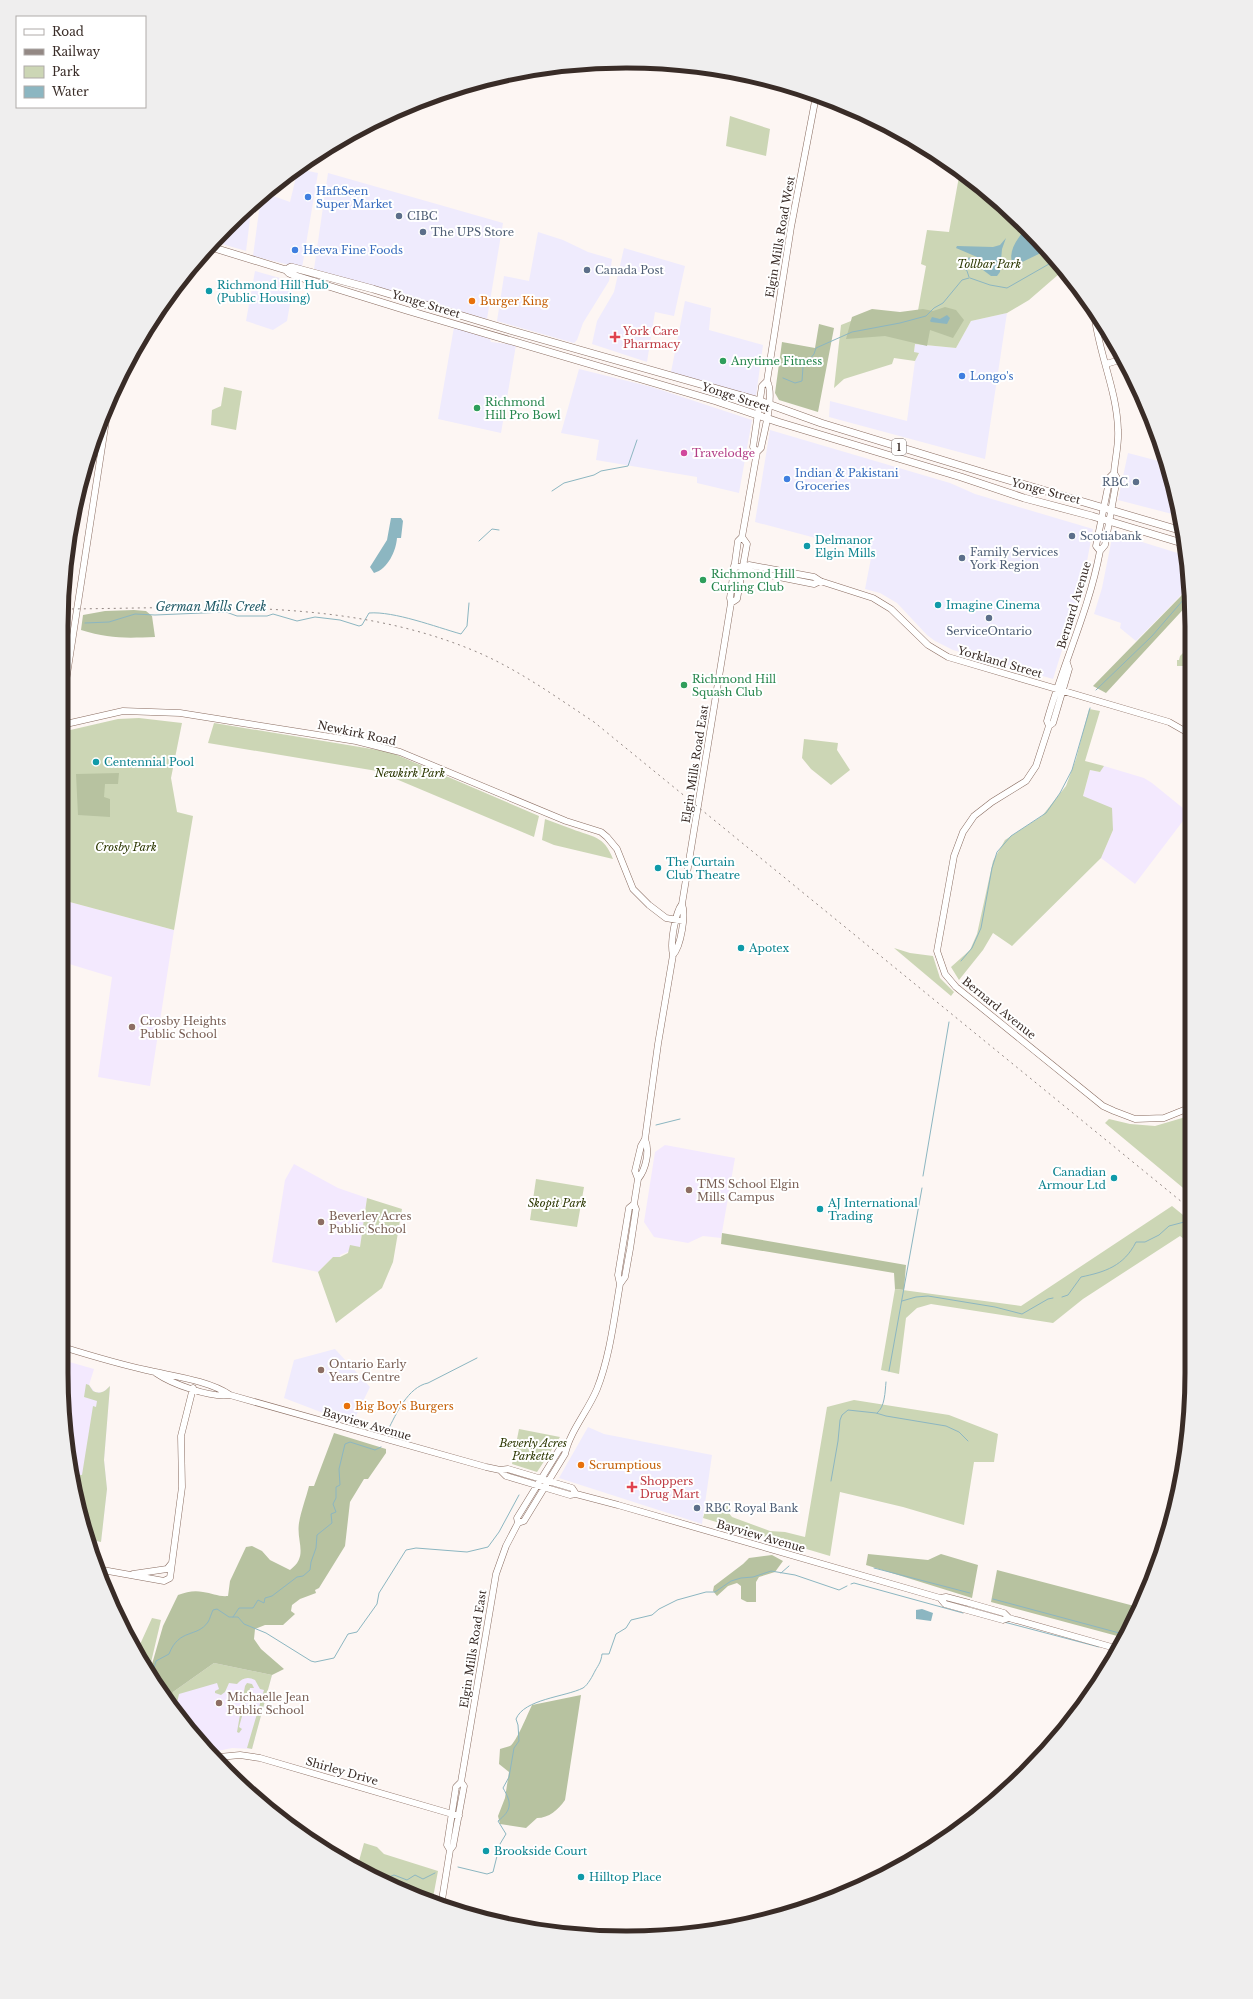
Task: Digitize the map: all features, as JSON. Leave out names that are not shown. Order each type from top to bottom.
[{"type":"main road","name":"Elgin Mills Road West","points":[[766,418],[769,405],[770,387],[767,381],[788,245],[815,101]]},
{"type":"main road","name":"Yonge Street","points":[[216,249],[286,270],[296,276],[406,310],[758,414],[766,418],[1024,498],[1102,518],[1178,542]]},
{"type":"main road","name":"Yonge Street","points":[[286,270],[291,267],[373,289],[760,402],[988,474],[1176,529]]},
{"type":"main road","points":[[1095,323],[1106,364],[1118,431],[1114,473]]},
{"type":"main road","points":[[1106,364],[1117,361]]},
{"type":"main road","name":"Elgin Mills Road West","points":[[760,402],[762,385],[767,381]]},
{"type":"main road","name":"Elgin Mills Road East","points":[[757,452],[753,447],[760,402]]},
{"type":"main road","name":"Elgin Mills Road East","points":[[518,1523],[524,1521],[565,1454],[568,1443],[588,1409],[602,1377],[620,1284],[618,1275],[629,1208],[634,1204],[638,1180],[636,1171],[640,1146],[645,1139],[658,1044],[674,955],[678,949],[680,920],[678,910],[682,904],[731,603],[730,598],[738,541],[742,537],[757,452],[761,448],[766,418]]},
{"type":"main road","points":[[68,668],[105,430]]},
{"type":"main road","name":"Bernard Avenue","points":[[1100,552],[1096,546],[1110,477],[1114,473],[1117,478],[1105,545],[1100,552],[1093,582],[1060,690],[1047,721],[1049,726],[1036,766],[1026,781],[992,802],[974,816],[963,832],[954,856],[937,951],[945,974],[956,987],[1104,1106],[1114,1112],[1135,1119],[1164,1118],[1185,1110]]},
{"type":"main road","name":"Elgin Mills Road East","points":[[731,603],[737,599],[747,544],[742,537]]},
{"type":"main road","name":"Yorkland Street","points":[[734,566],[743,567],[748,571],[814,584],[820,581],[873,598],[891,609],[928,645],[948,657],[1169,722],[1185,731]]},
{"type":"main road","name":"Newkirk Road","points":[[68,724],[122,711],[180,712],[356,741],[400,752],[566,821],[601,832],[617,849],[633,889],[649,905],[666,918],[680,920]]},
{"type":"main road","name":"Bayview Avenue","points":[[68,1349],[155,1372],[188,1379],[222,1390],[230,1395],[356,1432],[500,1470],[508,1469],[572,1488],[576,1494]]},
{"type":"main road","name":"Bayview Avenue","points":[[155,1372],[167,1380],[193,1388],[220,1396],[230,1395]]},
{"type":"main road","points":[[132,1574],[140,1578],[166,1581],[170,1576],[182,1487],[181,1436],[193,1388]]},
{"type":"main road","name":"Elgin Mills Road East","points":[[450,1850],[447,1845],[456,1787],[461,1782],[492,1589],[500,1559],[518,1523],[517,1518],[559,1450],[568,1443]]},
{"type":"main road","name":"Bayview Avenue","points":[[500,1470],[506,1476],[570,1495],[576,1494],[940,1598],[947,1604],[1003,1620],[1009,1618],[1113,1647]]},
{"type":"main road","points":[[105,1570],[132,1574],[164,1570],[169,1568],[172,1563]]},
{"type":"main road","points":[[164,1570],[170,1572],[170,1576]]},
{"type":"main road","name":"Shirley Drive","points":[[223,1757],[240,1755],[260,1758],[459,1816]]},
{"type":"main road","name":"Elgin Mills Road East","points":[[442,1899],[450,1850],[453,1846],[464,1786],[461,1782]]},
{"type":"shaded area","points":[[305,170],[318,173],[302,268],[253,256],[260,206],[272,195],[290,202],[296,176]]},
{"type":"shaded area","points":[[328,173],[503,223],[487,319],[314,269]]},
{"type":"shaded area","points":[[251,214],[246,251],[221,244]]},
{"type":"shaded area","points":[[538,232],[563,240],[588,252],[612,259],[609,281],[583,323],[577,340],[574,343],[497,321],[504,276],[529,281]]},
{"type":"shaded area","points":[[624,248],[685,266],[674,316],[655,312],[647,362],[592,344],[597,321],[614,292]]},
{"type":"shaded area","points":[[255,271],[294,282],[287,321],[273,330],[246,321]]},
{"type":"shaded area","points":[[685,301],[711,308],[709,330],[763,345],[756,396],[671,372]]},
{"type":"shaded area","points":[[1007,313],[985,459],[829,417],[830,401],[907,421],[915,361],[919,354],[914,352],[915,344],[956,348],[971,321]]},
{"type":"shaded area","points":[[454,327],[490,339],[491,342],[516,345],[501,433],[438,419]]},
{"type":"shaded area","points":[[579,369],[652,387],[752,420],[739,493],[697,483],[697,477],[596,460],[599,440],[561,433]]},
{"type":"shaded area","points":[[770,430],[950,483],[975,494],[1093,529],[1083,583],[1053,679],[953,650],[935,641],[927,635],[897,603],[880,593],[865,589],[872,553],[755,522]]},
{"type":"shaded area","points":[[1128,453],[1159,461],[1173,514],[1118,500]]},
{"type":"shaded area","points":[[1113,533],[1180,554],[1184,591],[1136,641],[1120,628],[1121,623],[1094,614],[1102,588]]},
{"type":"shaded area","points":[[1104,766],[1144,778],[1185,810],[1185,818],[1135,884],[1101,858],[1113,830],[1083,797],[1090,770],[1100,772]]},
{"type":"shaded area","name":"Crosby Heights Public School","points":[[68,902],[174,930],[150,1086],[98,1077],[112,977],[68,964]]},
{"type":"shaded area","name":"TMS School Elgin Mills Campus","points":[[665,1145],[735,1158],[721,1238],[703,1236],[688,1243],[654,1237],[644,1222],[655,1152]]},
{"type":"shaded area","name":"Beverley Acres Public School","points":[[294,1164],[338,1188],[367,1198],[360,1247],[340,1255],[340,1257],[333,1257],[318,1272],[272,1262],[285,1180]]},
{"type":"shaded area","points":[[335,1349],[370,1387],[352,1424],[284,1398],[294,1360]]},
{"type":"shaded area","points":[[68,1362],[94,1369],[89,1385],[95,1392],[103,1392],[110,1386],[104,1460],[107,1489],[101,1542],[94,1541],[87,1517],[79,1481],[69,1409]]},
{"type":"shaded area","points":[[588,1427],[604,1434],[712,1455],[702,1524],[559,1478]]},
{"type":"shaded area","name":"Michaelle Jean Public School","points":[[214,1663],[272,1675],[252,1749],[232,1748],[217,1751],[183,1712],[174,1700],[173,1692]]},
{"type":"green space","points":[[730,116],[770,129],[766,156],[726,146]]},
{"type":"green space","name":"Tollbar Park","points":[[959,178],[995,207],[1046,258],[1059,274],[1029,300],[1007,313],[971,321],[956,348],[915,344],[914,352],[919,353],[915,361],[894,358],[892,364],[844,379],[834,388],[841,325],[871,313],[917,316],[926,266],[921,264],[927,230],[949,232]]},
{"type":"green space","points":[[945,307],[956,310],[964,320],[953,338],[930,330],[927,346],[885,336],[846,339],[852,317],[872,309],[900,312],[923,309],[933,311]]},
{"type":"green space","points":[[819,324],[834,328],[818,412],[779,400],[775,393],[782,342],[815,348]]},
{"type":"green space","points":[[224,387],[242,391],[236,430],[211,425],[212,410],[221,406]]},
{"type":"green space","points":[[1184,592],[1185,608],[1106,693],[1093,686]]},
{"type":"green space","points":[[105,611],[146,611],[152,616],[155,637],[127,638],[100,635],[81,630],[83,615]]},
{"type":"green space","points":[[1185,651],[1185,666],[1177,666],[1177,660],[1179,660],[1180,656]]},
{"type":"green space","points":[[1089,709],[1100,711],[1085,761],[1104,766],[1100,772],[1090,770],[1083,796],[1112,808],[1113,830],[1101,858],[1012,946],[993,933],[983,950],[959,980],[951,967],[970,950],[977,934],[993,861],[1005,840],[1042,816],[1066,786],[1076,759]]},
{"type":"green space","name":"Crosby Park","points":[[139,718],[182,723],[171,778],[177,812],[193,816],[174,930],[68,902],[68,731],[118,719]]},
{"type":"green space","name":"Newkirk Park","points":[[214,723],[390,752],[539,816],[534,837],[377,771],[208,743]]},
{"type":"green space","points":[[804,739],[838,743],[837,750],[850,770],[831,785],[811,769],[802,758]]},
{"type":"green space","points":[[119,773],[118,784],[105,784],[104,797],[110,799],[110,817],[78,815],[76,774]]},
{"type":"green space","points":[[545,819],[597,838],[606,845],[613,859],[554,845],[542,840]]},
{"type":"green space","points":[[894,948],[910,953],[933,956],[940,978],[954,992],[951,996]]},
{"type":"green space","points":[[1185,1117],[1185,1190],[1105,1123],[1109,1119],[1130,1124],[1155,1126]]},
{"type":"green space","name":"Skopit Park","points":[[536,1179],[584,1187],[577,1227],[530,1220]]},
{"type":"green space","points":[[367,1198],[402,1209],[393,1262],[382,1288],[336,1323],[318,1272],[333,1257],[340,1257],[348,1253],[350,1245],[360,1247]]},
{"type":"green space","points":[[1172,1206],[1185,1217],[1185,1240],[1180,1236],[1083,1299],[1053,1323],[931,1304],[917,1308],[906,1318],[899,1374],[881,1370],[895,1289],[1021,1306]]},
{"type":"green space","points":[[722,1233],[906,1265],[904,1290],[895,1289],[894,1273],[721,1244]]},
{"type":"green space","points":[[86,1384],[89,1385],[93,1391],[98,1393],[105,1391],[110,1386],[104,1460],[107,1489],[101,1542],[94,1541],[87,1517],[78,1475],[82,1475],[93,1406],[96,1407],[97,1401],[84,1397]]},
{"type":"green space","points":[[854,1400],[949,1415],[998,1434],[994,1462],[974,1462],[964,1525],[903,1507],[840,1492],[830,1556],[703,1518],[708,1501],[728,1506],[728,1512],[732,1517],[770,1531],[785,1532],[805,1537],[827,1407]]},
{"type":"green space","name":"Beverly Acres Parkette","points":[[519,1429],[560,1437],[537,1472],[512,1464]]},
{"type":"green space","points":[[334,1433],[386,1449],[386,1453],[368,1479],[364,1479],[350,1502],[345,1546],[319,1588],[315,1590],[316,1593],[300,1599],[292,1605],[291,1611],[295,1614],[283,1625],[265,1625],[255,1629],[254,1639],[261,1649],[284,1669],[272,1675],[214,1663],[171,1695],[151,1666],[163,1626],[178,1595],[197,1591],[228,1596],[230,1581],[246,1547],[252,1546],[262,1551],[270,1560],[290,1570],[296,1565],[299,1559],[299,1523],[309,1486],[314,1486]]},
{"type":"green space","points":[[868,1554],[928,1560],[941,1554],[978,1565],[972,1598],[866,1565]]},
{"type":"green space","points":[[772,1555],[783,1561],[775,1572],[759,1577],[756,1582],[756,1602],[747,1602],[741,1599],[741,1586],[737,1583],[728,1586],[717,1596],[713,1591],[714,1586],[749,1558]]},
{"type":"green space","points":[[997,1570],[1133,1606],[1118,1636],[991,1602]]},
{"type":"green space","points":[[152,1618],[161,1620],[151,1664],[140,1645]]},
{"type":"green space","points":[[214,1663],[272,1675],[252,1749],[247,1748],[264,1690],[260,1689],[255,1680],[248,1678],[241,1680],[237,1684],[229,1683],[225,1692],[221,1695],[215,1693],[215,1691],[219,1689],[217,1683],[179,1694],[177,1704],[169,1693]]},
{"type":"green space","points":[[247,1683],[252,1684],[254,1688],[250,1688],[239,1727],[242,1729],[239,1733],[237,1732],[245,1686]]},
{"type":"green space","points":[[581,1695],[565,1800],[553,1813],[545,1817],[537,1818],[526,1828],[500,1824],[498,1816],[505,1798],[509,1772],[499,1764],[500,1749],[513,1744],[532,1705]]},
{"type":"green space","points":[[364,1843],[377,1847],[384,1854],[438,1871],[433,1896],[379,1873],[359,1862]]},
{"type":"water","points":[[1022,233],[1041,253],[1014,266],[1011,256],[1016,241]]},
{"type":"water","points":[[1006,238],[1002,249],[1000,272],[997,276],[991,276],[971,261],[968,264],[967,271],[965,270],[966,258],[977,257],[956,248],[957,246],[993,247],[1000,245]]},
{"type":"water","points":[[947,315],[950,318],[947,324],[930,321],[932,317],[940,319]]},
{"type":"water","points":[[391,518],[401,518],[403,521],[401,538],[397,538],[393,554],[387,564],[379,571],[374,573],[370,567],[387,540]]},
{"type":"water","points":[[922,1609],[933,1613],[931,1621],[916,1619],[916,1610]]},
{"type":"waterway","points":[[970,278],[990,285],[1007,288],[1050,263]]},
{"type":"waterway","points":[[967,271],[969,277]]},
{"type":"waterway","name":"German Mills Creek","points":[[783,378],[795,383],[802,381],[803,367],[814,354],[816,348],[852,332],[900,323],[926,316],[934,308],[943,303],[962,280],[969,278]]},
{"type":"waterway","name":"German Mills Creek","points":[[552,491],[564,483],[594,475],[601,471],[628,466],[637,440]]},
{"type":"waterway","name":"German Mills Creek","points":[[479,541],[492,529],[499,530]]},
{"type":"waterway","points":[[1096,690],[1152,636],[1184,599]]},
{"type":"waterway","name":"German Mills Creek","points":[[85,623],[109,622],[135,614],[155,615],[226,612],[237,616],[267,616],[273,614],[297,621],[315,617],[340,620],[359,626],[362,625],[369,613],[379,613],[403,617],[461,634],[467,626],[469,603]]},
{"type":"waterway","points":[[961,961],[972,948],[981,928],[992,868],[997,852],[1011,836],[1046,813],[1060,793],[1072,770],[1090,708]]},
{"type":"waterway","points":[[923,1176],[949,1022]]},
{"type":"waterway","points":[[656,1125],[680,1119]]},
{"type":"waterway","points":[[889,1371],[922,1188]]},
{"type":"waterway","points":[[1062,1297],[1068,1295],[1081,1277],[1106,1270],[1120,1262],[1126,1257],[1136,1242],[1145,1242],[1159,1235],[1169,1226],[1185,1222]]},
{"type":"waterway","points":[[902,1301],[916,1297],[928,1296],[995,1307],[1022,1314],[1048,1299],[1053,1298]]},
{"type":"waterway","points":[[388,1430],[404,1402],[414,1390],[477,1358]]},
{"type":"waterway","points":[[877,1413],[882,1407],[886,1382]]},
{"type":"waterway","points":[[831,1481],[840,1420],[842,1415],[848,1410],[876,1413],[946,1426],[959,1432],[968,1441]]},
{"type":"waterway","points":[[233,1617],[239,1608],[253,1608],[258,1600],[264,1603],[265,1598],[272,1596],[297,1577],[303,1576],[310,1570],[316,1548],[317,1535],[332,1523],[331,1514],[336,1512],[333,1504],[336,1498],[336,1487],[340,1485],[339,1469],[345,1444],[350,1442],[375,1450],[381,1447]]},
{"type":"waterway","points":[[154,1669],[156,1661],[169,1654],[178,1640],[204,1627],[209,1621],[213,1610],[217,1609],[229,1617],[238,1617],[244,1624],[266,1633],[311,1661],[315,1662],[334,1658],[348,1634],[357,1632],[377,1604],[379,1593],[406,1550],[416,1548],[467,1552],[488,1547],[499,1532],[519,1495]]},
{"type":"waterway","points":[[781,1573],[789,1566]]},
{"type":"waterway","points":[[874,1568],[970,1593]]},
{"type":"waterway","points":[[458,1867],[487,1874],[493,1872],[500,1844],[506,1834],[498,1821],[506,1813],[509,1806],[508,1798],[503,1788],[509,1777],[514,1748],[519,1741],[516,1719],[520,1712],[527,1707],[546,1699],[585,1687],[599,1665],[602,1654],[609,1654],[616,1634],[626,1628],[631,1620],[652,1615],[659,1609],[677,1600],[706,1592],[715,1592],[731,1581],[753,1577],[771,1571],[795,1575],[839,1590],[847,1586]]},
{"type":"waterway","points":[[851,1584],[854,1583],[963,1613]]},
{"type":"waterway","points":[[993,1599],[1120,1633]]},
{"type":"waterway","points":[[1004,1622],[1099,1647]]},
{"type":"waterway","points":[[389,1877],[394,1875],[407,1880],[415,1875],[423,1879],[435,1873]]},
{"type":"railway","points":[[68,609],[222,608],[326,614],[378,622],[428,634],[477,652],[508,667],[537,684],[594,722],[1185,1205]]},
{"type":"place","name":"HaftSeen Super Market","points":[[308,197]]},
{"type":"place","name":"CIBC","points":[[399,216]]},
{"type":"place","name":"The UPS Store","points":[[423,232]]},
{"type":"place","name":"Heeva Fine Foods","points":[[295,250]]},
{"type":"place","name":"Canada Post","points":[[587,270]]},
{"type":"place","name":"Richmond Hill Hub (Public Housing)","points":[[209,291]]},
{"type":"place","name":"Burger King","points":[[472,301]]},
{"type":"place","name":"York Care Pharmacy","points":[[615,337]]},
{"type":"place","name":"Anytime Fitness","points":[[723,361]]},
{"type":"place","name":"Longo's","points":[[962,376]]},
{"type":"place","name":"Richmond Hill Pro Bowl","points":[[477,408]]},
{"type":"place","name":"Travelodge","points":[[684,453]]},
{"type":"place","name":"Indian & Pakistani Groceries","points":[[787,479]]},
{"type":"place","name":"RBC","points":[[1136,482]]},
{"type":"place","name":"Scotiabank","points":[[1072,536]]},
{"type":"place","name":"Delmanor Elgin Mills","points":[[807,546]]},
{"type":"place","name":"Family Services York Region","points":[[962,558]]},
{"type":"place","name":"Richmond Hill Curling Club","points":[[703,580]]},
{"type":"place","name":"Imagine Cinema","points":[[938,605]]},
{"type":"place","name":"ServiceOntario","points":[[989,618]]},
{"type":"place","name":"Richmond Hill Squash Club","points":[[684,685]]},
{"type":"place","name":"Centennial Pool","points":[[96,762]]},
{"type":"place","name":"The Curtain Club Theatre","points":[[658,868]]},
{"type":"place","name":"Apotex","points":[[741,948]]},
{"type":"place","name":"Crosby Heights Public School","points":[[132,1027]]},
{"type":"place","name":"Canadian Armour Ltd","points":[[1114,1178]]},
{"type":"place","name":"TMS School Elgin Mills Campus","points":[[689,1190]]},
{"type":"place","name":"AJ International Trading","points":[[820,1209]]},
{"type":"place","name":"Beverley Acres Public School","points":[[321,1222]]},
{"type":"place","name":"Ontario Early Years Centre","points":[[321,1370]]},
{"type":"place","name":"Big Boy's Burgers","points":[[347,1406]]},
{"type":"place","name":"Scrumptious","points":[[581,1465]]},
{"type":"place","name":"Shoppers Drug Mart","points":[[632,1487]]},
{"type":"place","name":"RBC Royal Bank","points":[[697,1508]]},
{"type":"place","name":"Michaelle Jean Public School","points":[[219,1703]]},
{"type":"place","name":"Brookside Court","points":[[486,1851]]},
{"type":"place","name":"Hilltop Place","points":[[581,1877]]}]
